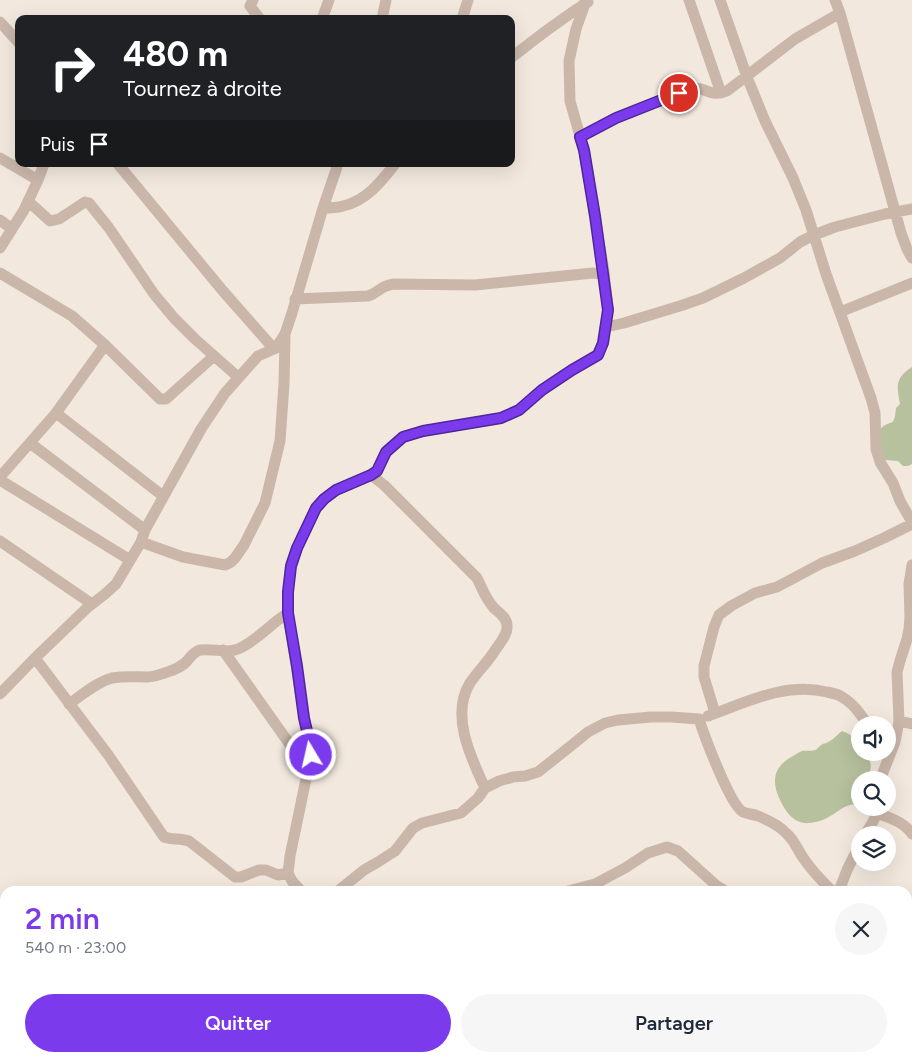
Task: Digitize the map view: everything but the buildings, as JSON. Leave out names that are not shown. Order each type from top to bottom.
[{"type":"street","points":[[323,15],[329,0]]},
{"type":"street","points":[[383,15],[386,0]]},
{"type":"street","points":[[463,15],[468,0]]},
{"type":"street","points":[[688,0],[721,94]]},
{"type":"street","points":[[715,713],[704,677],[704,666],[719,614],[755,593],[778,587],[822,563],[855,551],[912,523],[893,483],[880,462],[876,449],[874,413],[871,398],[793,178],[765,121],[747,77],[720,0]]},
{"type":"street","points":[[835,0],[895,212],[907,249],[912,258]]},
{"type":"street","points":[[515,55],[587,1]]},
{"type":"street","points":[[296,886],[288,873],[311,755],[288,613],[288,592],[291,566],[297,548],[316,508],[336,490],[377,471],[386,452],[403,437],[423,431],[501,418],[519,410],[542,390],[598,355],[603,343],[608,310],[604,274],[584,150],[570,101],[569,61],[576,29],[587,1]]},
{"type":"street","points":[[250,2],[258,15]]},
{"type":"street","points":[[580,137],[616,118],[692,88],[698,88],[712,94],[726,92],[795,39],[840,13]]},
{"type":"street","points":[[0,22],[15,39]]},
{"type":"street","points":[[0,158],[15,167]]},
{"type":"street","points":[[16,167],[38,180]]},
{"type":"street","points":[[0,248],[24,210],[43,167]]},
{"type":"street","points":[[121,167],[274,350]]},
{"type":"street","points":[[0,694],[35,658],[116,584],[141,542],[145,530],[163,496],[224,393],[258,356],[274,350],[285,334],[337,167]]},
{"type":"street","points":[[323,208],[343,206],[364,198],[385,178],[393,167]]},
{"type":"street","points":[[28,201],[50,221],[59,219],[85,202],[89,203],[154,294],[174,318],[238,377]]},
{"type":"street","points":[[606,327],[703,298],[780,258],[800,242],[814,235],[835,227],[912,209]]},
{"type":"street","points":[[0,220],[12,229]]},
{"type":"street","points":[[0,273],[72,316],[160,399],[166,399],[214,356]]},
{"type":"street","points":[[295,299],[368,296],[382,287],[394,284],[475,285],[604,274]]},
{"type":"street","points":[[840,312],[912,282]]},
{"type":"street","points":[[141,542],[183,558],[225,565],[235,558],[244,545],[265,503],[280,441],[285,334]]},
{"type":"street","points":[[104,345],[56,413],[0,478],[130,560]]},
{"type":"street","points":[[56,413],[163,496]]},
{"type":"street","points":[[30,443],[145,530]]},
{"type":"street","points":[[371,475],[384,484],[477,578],[485,597],[507,623],[507,631],[492,657],[470,683],[463,698],[461,712],[463,729],[472,761],[485,788]]},
{"type":"street","points":[[0,541],[92,604]]},
{"type":"street","points":[[896,737],[899,722],[898,672],[909,629],[909,584],[912,565]]},
{"type":"street","points":[[69,704],[90,689],[111,679],[129,676],[156,676],[180,667],[199,650],[232,651],[241,648],[288,613]]},
{"type":"street","points":[[224,650],[308,770]]},
{"type":"street","points":[[35,658],[108,756],[164,836],[170,839],[181,838],[189,841],[235,877],[241,878],[259,870],[266,870],[278,875],[288,873]]},
{"type":"street","points":[[344,886],[364,870],[395,850],[413,828],[422,823],[462,813],[478,798],[485,788],[499,780],[526,776],[538,772],[588,732],[605,723],[651,717],[699,719],[756,697],[793,690],[816,690],[842,697],[861,716]]},
{"type":"street","points":[[699,719],[710,751],[726,786],[739,808],[744,812],[757,815],[787,833],[804,859],[828,886]]},
{"type":"street","points":[[899,722],[912,724]]},
{"type":"street","points":[[889,816],[903,824],[912,834]]},
{"type":"street","points":[[587,886],[595,884],[648,854],[667,847],[678,851],[717,886]]},
{"type":"street","points":[[841,886],[851,862]]},
{"type":"green space","points":[[912,367],[912,464],[903,466],[898,461],[884,460],[880,454],[880,429],[893,421],[896,408],[900,404],[898,383],[902,375]]},
{"type":"green space","points":[[842,731],[849,734],[851,736],[851,761],[869,761],[870,771],[851,771],[851,805],[823,820],[810,823],[797,821],[787,812],[779,798],[775,784],[777,771],[788,759],[802,751],[817,749]]},
{"type":"route","points":[[311,755],[288,613],[288,592],[291,566],[297,548],[316,508],[336,490],[377,471],[386,452],[403,437],[423,431],[501,418],[519,410],[559,378],[598,355],[603,343],[608,310],[604,270],[584,150],[580,137],[616,118],[679,93]]}]
